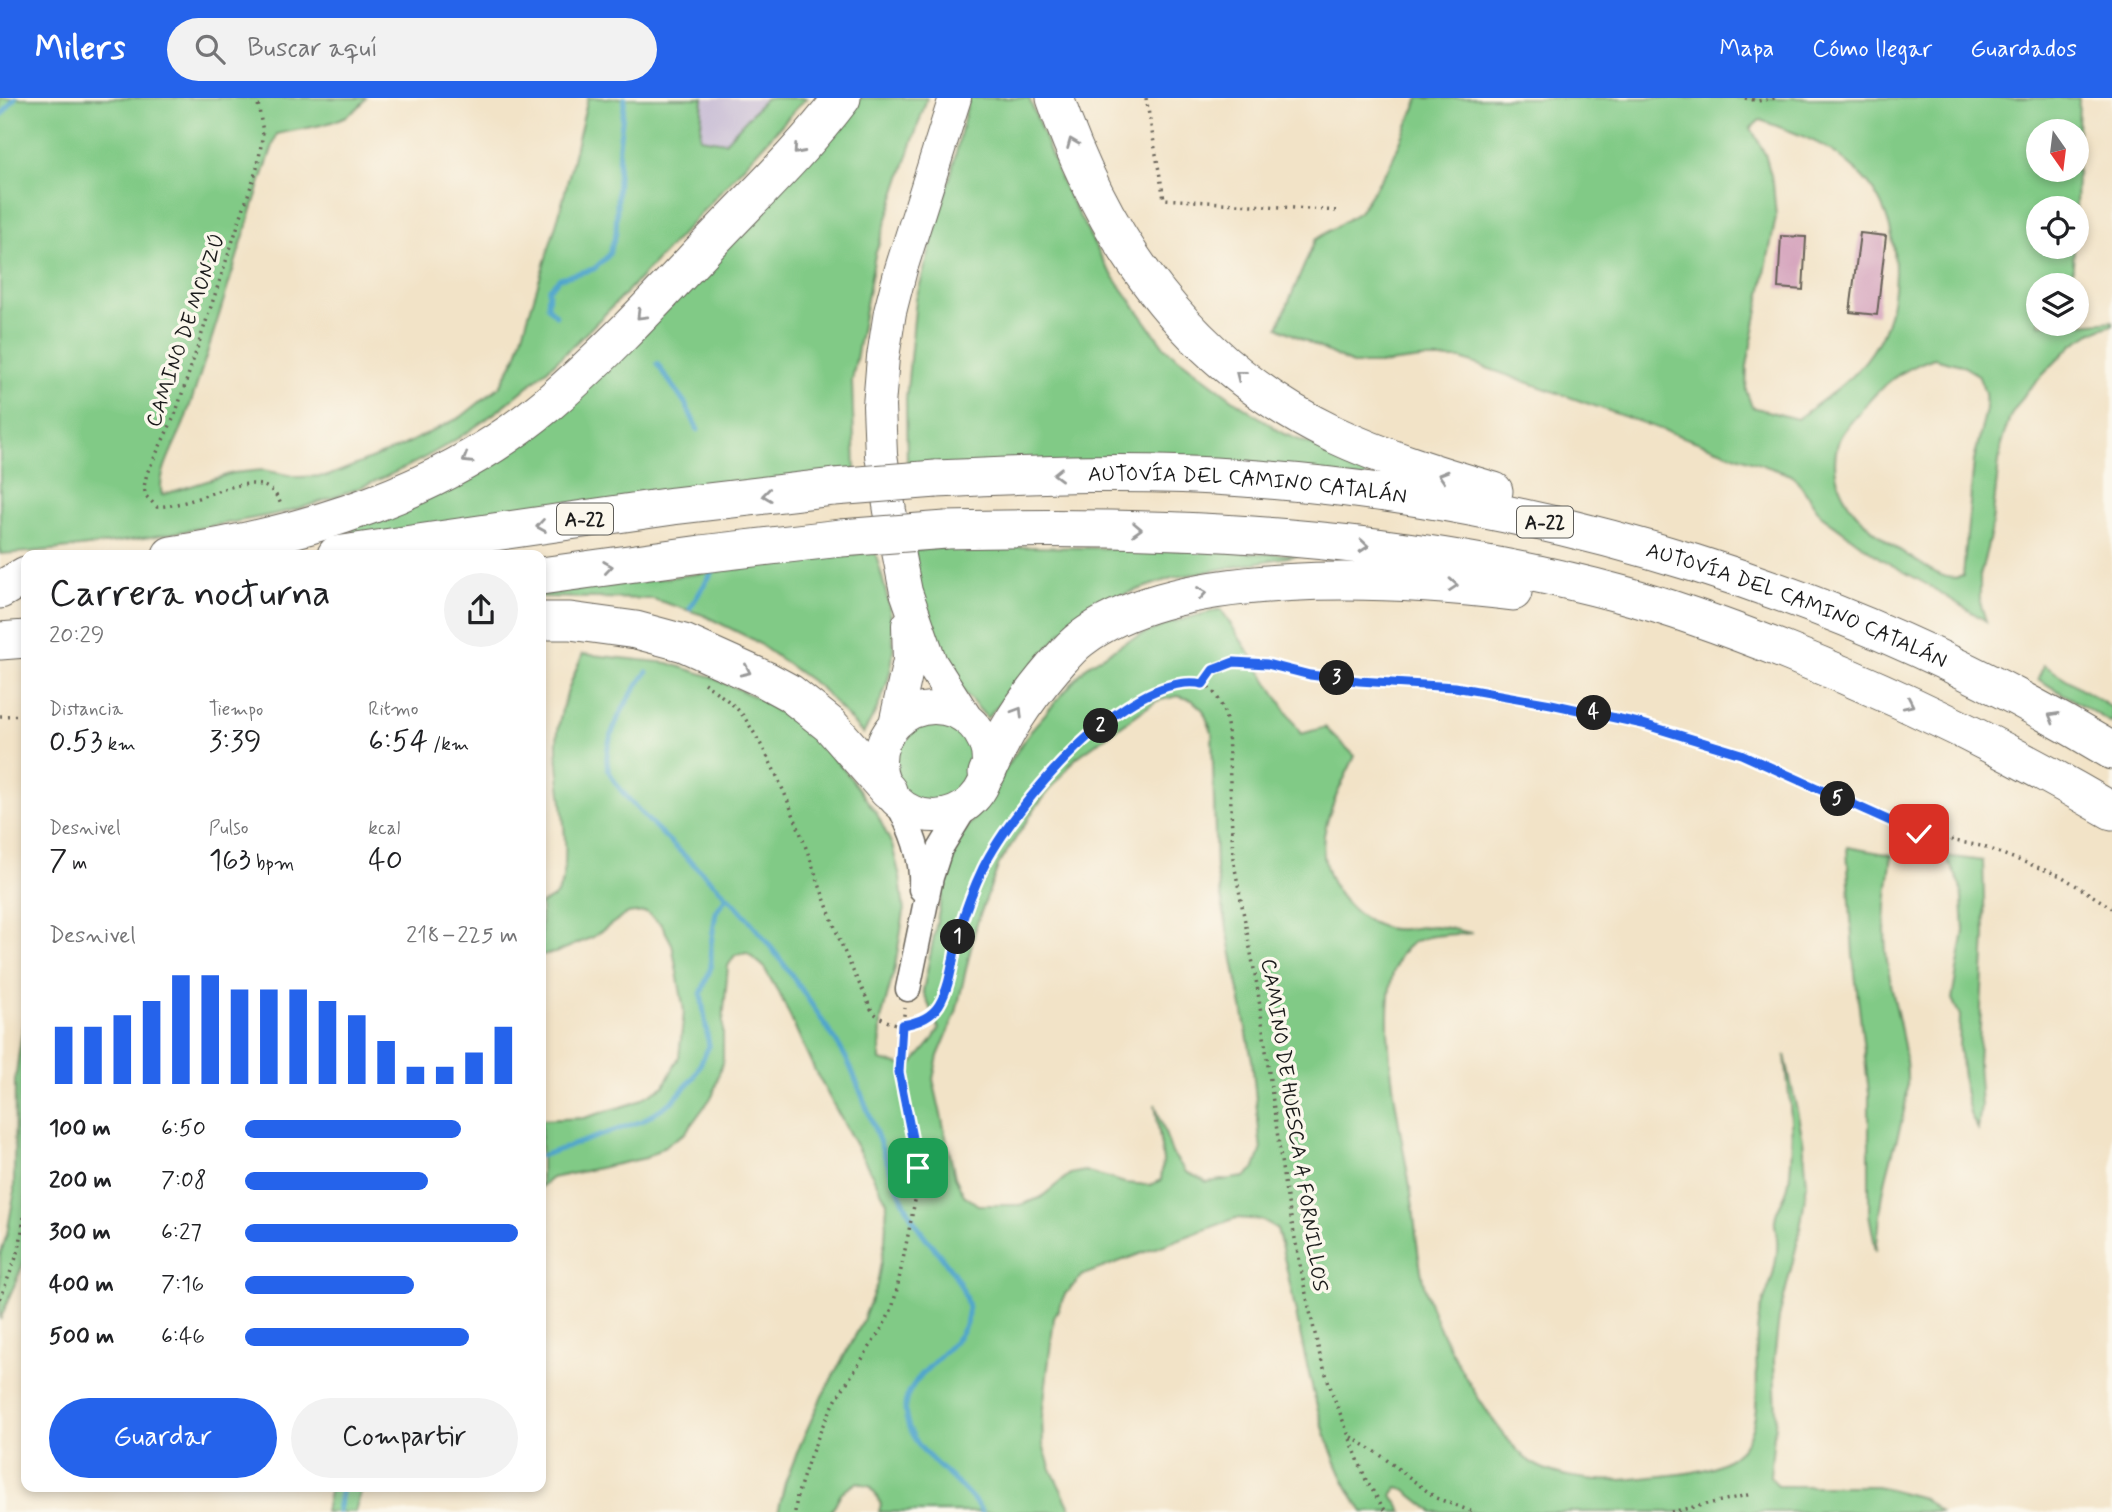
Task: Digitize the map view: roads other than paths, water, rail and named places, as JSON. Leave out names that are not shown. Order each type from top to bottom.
[{"type":"highway","points":[[198,550],[253,540],[323,522],[378,503],[439,476],[496,442],[548,404],[596,361],[792,156],[842,98]]},
{"type":"highway","points":[[1055,98],[1101,208],[1122,246],[1148,282],[1177,318],[1215,355],[1247,382],[1293,412],[1332,434],[1431,472],[1667,541],[1792,584],[1859,616],[1919,650]]},
{"type":"highway","name":"AUTOVÍA DEL CAMINO CATALÁN","points":[[370,550],[673,506],[834,487],[936,479],[1119,473],[1244,478],[1345,488],[1556,524],[1720,572],[1798,599],[1919,650],[2020,698],[2112,751]]},
{"type":"highway","name":"A-22","points":[[546,575],[841,538],[946,530],[1136,528],[1382,548],[1505,566],[1622,594],[1708,621],[1862,681],[1967,731],[2112,811]]},
{"type":"highway","points":[[0,590],[21,578]]},
{"type":"highway","points":[[987,773],[1007,729],[1024,701],[1079,640],[1105,623],[1134,610],[1174,598],[1226,589],[1299,583],[1453,585],[1558,598],[1702,629],[1862,681]]},
{"type":"highway","points":[[0,590],[21,589]]},
{"type":"highway","points":[[546,621],[570,621],[636,630],[684,643],[766,680],[799,700],[830,726],[892,796]]},
{"type":"highway","points":[[0,641],[21,639]]},
{"type":"highway","points":[[0,649],[21,647]]},
{"type":"main road","points":[[942,135],[946,98]]},
{"type":"main road","points":[[955,98],[890,312],[879,405],[881,455],[906,592],[931,663],[966,718]]},
{"type":"main road","points":[[895,724],[909,661],[906,592]]},
{"type":"main road","points":[[929,708],[955,712],[966,718],[984,741],[988,760],[983,785],[967,805],[956,811],[930,816],[918,814],[892,796],[880,766],[880,751],[895,724],[905,716],[929,708]]},
{"type":"street","points":[[892,796],[912,831],[919,857],[922,881],[917,942]]},
{"type":"street","points":[[908,989],[931,877],[940,849],[967,805]]},
{"type":"waterway","points":[[0,117],[15,98]]},
{"type":"waterway","points":[[556,315],[548,307],[549,289],[560,278],[594,269],[609,255],[616,233],[619,145],[625,98]]},
{"type":"waterway","points":[[657,364],[685,403],[698,430]]},
{"type":"waterway","points":[[690,608],[716,566]]},
{"type":"waterway","points":[[647,672],[618,717],[609,744],[608,768],[627,798],[745,915],[805,994],[848,1062],[910,1214],[963,1290],[967,1303],[967,1318],[962,1331],[916,1381],[908,1394],[905,1408],[914,1439],[973,1499],[982,1512]]},
{"type":"waterway","points":[[546,1154],[642,1121],[673,1101],[694,1077],[709,1046],[701,994],[711,967],[716,912],[727,896]]},
{"type":"waterway","points":[[338,1512],[341,1492]]}]
